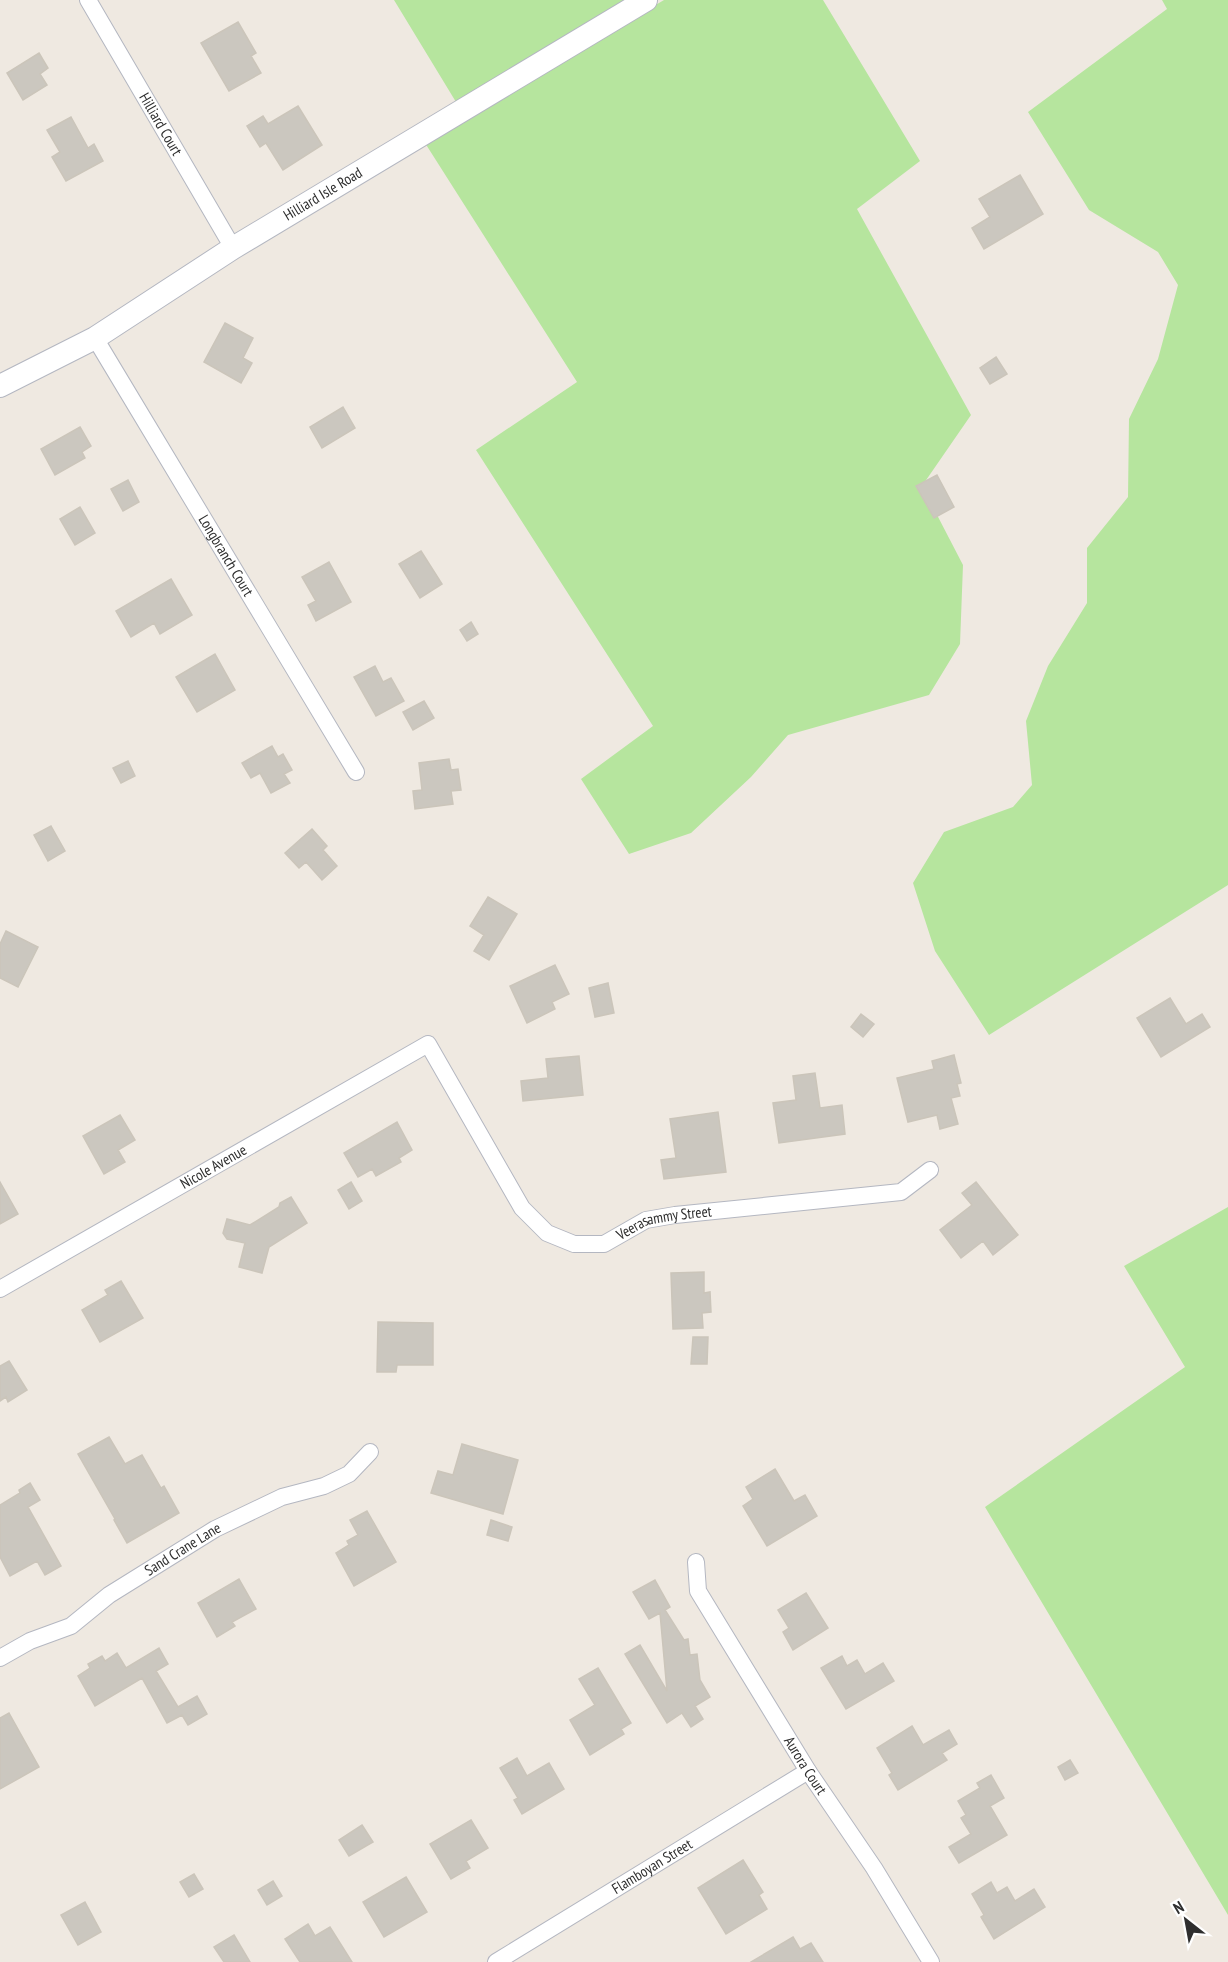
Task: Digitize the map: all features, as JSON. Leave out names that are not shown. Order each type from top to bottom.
[{"type":"street","name":"Hilliard Court","points":[[88,0],[233,248]]},
{"type":"street","name":"Hilliard Isle Road","points":[[0,386],[95,338],[233,248],[646,0]]},
{"type":"street","name":"Longbranch Court","points":[[95,338],[356,772]]},
{"type":"street","name":"Veerasammy Street","points":[[428,1044],[522,1208],[547,1233],[574,1244],[604,1244],[646,1220],[675,1215],[901,1192],[930,1170]]},
{"type":"street","name":"Nicole Avenue","points":[[0,1289],[428,1044]]},
{"type":"street","name":"Sand Crane Lane","points":[[0,1658],[30,1641],[71,1626],[109,1595],[215,1529],[282,1497],[324,1486],[349,1474],[370,1452]]},
{"type":"street","name":"Aurora Court","points":[[696,1562],[698,1592],[808,1771],[874,1868],[931,1962]]},
{"type":"street","name":"Flamboyan Street","points":[[496,1962],[808,1771]]},
{"type":"green space","points":[[394,0],[628,0],[456,102]]},
{"type":"green space","points":[[664,0],[823,0],[920,161],[857,209],[971,415],[922,486],[963,565],[960,644],[929,695],[788,735],[751,777],[691,833],[629,854],[581,779],[653,726],[476,450],[577,382],[425,143]]},
{"type":"green space","points":[[1162,0],[1228,0],[1228,885],[989,1035],[935,951],[913,883],[944,832],[1013,807],[1032,785],[1026,721],[1048,666],[1087,603],[1087,548],[1128,497],[1129,419],[1158,359],[1178,285],[1158,252],[1089,210],[1028,112],[1167,9]]},
{"type":"green space","points":[[1228,1207],[1228,1915],[985,1507],[1185,1367],[1124,1266]]},
{"type":"building","points":[[238,22],[256,53],[251,56],[261,73],[229,91],[201,43]]},
{"type":"building","points":[[39,53],[48,68],[40,74],[47,85],[23,100],[7,73]]},
{"type":"building","points":[[298,106],[322,145],[283,170],[266,143],[260,147],[247,126],[263,116],[268,124]]},
{"type":"building","points":[[71,117],[88,148],[94,144],[103,161],[66,181],[52,157],[60,152],[47,130]]},
{"type":"building","points":[[1020,175],[1043,214],[984,249],[972,228],[990,217],[979,199]]},
{"type":"building","points":[[225,323],[253,338],[243,358],[252,363],[241,383],[204,362]]},
{"type":"building","points":[[996,357],[1007,374],[990,384],[980,368]]},
{"type":"building","points":[[343,407],[355,428],[322,448],[310,427]]},
{"type":"building","points":[[80,427],[91,446],[82,452],[85,458],[55,475],[41,449]]},
{"type":"building","points":[[937,475],[954,507],[934,518],[916,486]]},
{"type":"building","points":[[128,480],[139,502],[123,511],[111,489]]},
{"type":"building","points":[[80,507],[95,533],[75,545],[60,519]]},
{"type":"building","points":[[421,551],[442,584],[420,598],[399,564]]},
{"type":"building","points":[[329,562],[351,602],[316,621],[308,605],[316,601],[302,577]]},
{"type":"building","points":[[171,579],[192,615],[160,634],[154,623],[131,637],[116,611]]},
{"type":"building","points":[[471,622],[478,634],[467,641],[460,630]]},
{"type":"building","points":[[215,654],[235,690],[197,712],[176,677]]},
{"type":"building","points":[[375,666],[383,682],[391,678],[404,701],[376,716],[354,677]]},
{"type":"building","points":[[424,701],[434,718],[413,730],[403,712]]},
{"type":"building","points":[[272,746],[278,757],[283,754],[292,770],[284,774],[290,783],[271,793],[260,773],[251,778],[242,763]]},
{"type":"building","points":[[449,759],[451,770],[458,769],[461,790],[451,791],[453,804],[415,809],[413,791],[422,790],[419,763]]},
{"type":"building","points":[[128,761],[135,776],[121,783],[113,768]]},
{"type":"building","points":[[51,826],[65,851],[48,861],[34,835]]},
{"type":"building","points":[[312,829],[327,846],[323,850],[337,866],[322,880],[306,862],[299,868],[285,853]]},
{"type":"building","points":[[488,897],[517,914],[489,960],[474,951],[484,935],[470,926]]},
{"type":"building","points":[[6,931],[38,947],[18,987],[0,978],[0,944]]},
{"type":"building","points":[[555,965],[569,994],[552,1002],[555,1009],[527,1023],[510,986]]},
{"type":"building","points":[[608,983],[614,1013],[595,1017],[589,988]]},
{"type":"building","points":[[1170,998],[1186,1024],[1202,1014],[1210,1027],[1161,1057],[1137,1018]]},
{"type":"building","points":[[861,1014],[874,1024],[863,1037],[851,1027]]},
{"type":"building","points":[[954,1055],[961,1083],[957,1084],[960,1096],[951,1098],[958,1124],[940,1129],[937,1115],[908,1122],[897,1078],[934,1069],[932,1061]]},
{"type":"building","points":[[579,1056],[583,1095],[523,1101],[521,1081],[548,1078],[546,1059]]},
{"type":"building","points":[[815,1073],[820,1108],[842,1105],[845,1134],[779,1143],[773,1103],[796,1100],[793,1076]]},
{"type":"building","points":[[718,1112],[726,1172],[664,1179],[661,1160],[676,1158],[670,1119]]},
{"type":"building","points":[[120,1115],[135,1140],[118,1150],[125,1162],[104,1174],[83,1136]]},
{"type":"building","points":[[397,1122],[412,1150],[399,1158],[401,1162],[376,1176],[372,1169],[358,1177],[344,1153]]},
{"type":"building","points":[[0,1182],[18,1214],[0,1224]]},
{"type":"building","points":[[351,1182],[362,1201],[349,1209],[338,1190]]},
{"type":"building","points":[[976,1182],[1018,1235],[993,1255],[983,1241],[961,1258],[940,1230],[972,1205],[962,1193]]},
{"type":"building","points":[[291,1197],[307,1223],[269,1247],[262,1273],[239,1267],[245,1243],[227,1239],[223,1233],[227,1219],[250,1225]]},
{"type":"building","points":[[704,1272],[704,1293],[710,1292],[711,1312],[702,1313],[703,1328],[673,1329],[671,1273]]},
{"type":"building","points":[[121,1281],[143,1318],[100,1342],[82,1310],[108,1295],[105,1290]]},
{"type":"building","points":[[378,1322],[433,1323],[433,1365],[397,1365],[396,1372],[377,1372]]},
{"type":"building","points":[[693,1337],[708,1337],[707,1364],[691,1364]]},
{"type":"building","points":[[9,1361],[27,1390],[8,1402],[6,1397],[0,1401],[0,1366]]},
{"type":"building","points":[[109,1437],[125,1464],[142,1455],[161,1488],[164,1486],[179,1513],[127,1543],[78,1454]]},
{"type":"building","points":[[462,1444],[518,1460],[503,1514],[431,1493],[438,1471],[453,1475]]},
{"type":"building","points":[[775,1469],[794,1501],[805,1495],[817,1516],[767,1546],[743,1506],[753,1499],[746,1487]]},
{"type":"building","points":[[30,1483],[40,1500],[28,1507],[61,1566],[45,1575],[37,1561],[10,1576],[0,1557],[0,1505],[20,1493],[19,1490]]},
{"type":"building","points":[[367,1511],[396,1562],[354,1586],[336,1553],[349,1545],[347,1541],[358,1535],[350,1520]]},
{"type":"building","points":[[491,1520],[512,1527],[508,1541],[487,1535]]},
{"type":"building","points":[[239,1579],[256,1609],[232,1622],[235,1626],[217,1637],[198,1603]]},
{"type":"building","points":[[655,1580],[670,1607],[665,1610],[684,1640],[688,1639],[690,1655],[697,1654],[700,1680],[710,1697],[695,1706],[703,1719],[691,1727],[682,1713],[667,1723],[625,1654],[640,1645],[667,1691],[660,1613],[649,1619],[633,1592]]},
{"type":"building","points":[[806,1593],[828,1628],[793,1650],[783,1632],[789,1628],[778,1610]]},
{"type":"building","points":[[159,1648],[168,1664],[156,1671],[178,1707],[197,1696],[207,1714],[188,1725],[182,1715],[167,1723],[142,1678],[95,1706],[78,1676],[90,1668],[88,1664],[102,1656],[105,1661],[117,1653],[126,1668]]},
{"type":"building","points":[[842,1656],[847,1666],[857,1660],[865,1674],[883,1663],[894,1681],[846,1709],[821,1668]]},
{"type":"building","points":[[598,1668],[631,1723],[621,1729],[624,1734],[590,1755],[570,1720],[595,1705],[579,1679]]},
{"type":"building","points":[[9,1713],[39,1767],[0,1789],[0,1718]]},
{"type":"building","points":[[912,1726],[923,1745],[949,1730],[957,1744],[942,1753],[947,1760],[898,1790],[889,1775],[892,1773],[877,1748]]},
{"type":"building","points":[[517,1758],[527,1776],[549,1763],[564,1789],[522,1814],[514,1800],[518,1798],[500,1768]]},
{"type":"building","points":[[1070,1760],[1078,1773],[1065,1780],[1058,1767]]},
{"type":"building","points":[[991,1775],[1004,1798],[990,1806],[1007,1835],[959,1863],[949,1847],[971,1834],[961,1818],[966,1815],[958,1801],[980,1788],[977,1783]]},
{"type":"building","points":[[471,1820],[488,1848],[466,1861],[470,1868],[451,1879],[430,1844]]},
{"type":"building","points":[[362,1825],[373,1842],[349,1856],[339,1840]]},
{"type":"building","points":[[743,1860],[763,1892],[759,1895],[767,1909],[726,1934],[698,1888]]},
{"type":"building","points":[[194,1874],[203,1889],[189,1897],[180,1882]]},
{"type":"building","points":[[406,1877],[427,1912],[384,1937],[363,1902]]},
{"type":"building","points":[[273,1881],[282,1896],[267,1905],[258,1890]]},
{"type":"building","points":[[991,1882],[997,1893],[1007,1887],[1015,1901],[1034,1889],[1045,1907],[994,1939],[981,1917],[984,1915],[972,1894]]},
{"type":"building","points":[[85,1902],[101,1932],[78,1945],[61,1915]]},
{"type":"building","points":[[308,1924],[315,1936],[330,1927],[352,1962],[300,1962],[285,1939]]},
{"type":"building","points":[[234,1935],[250,1962],[224,1962],[214,1947]]},
{"type":"building","points":[[793,1937],[800,1949],[811,1943],[823,1962],[751,1962]]}]
